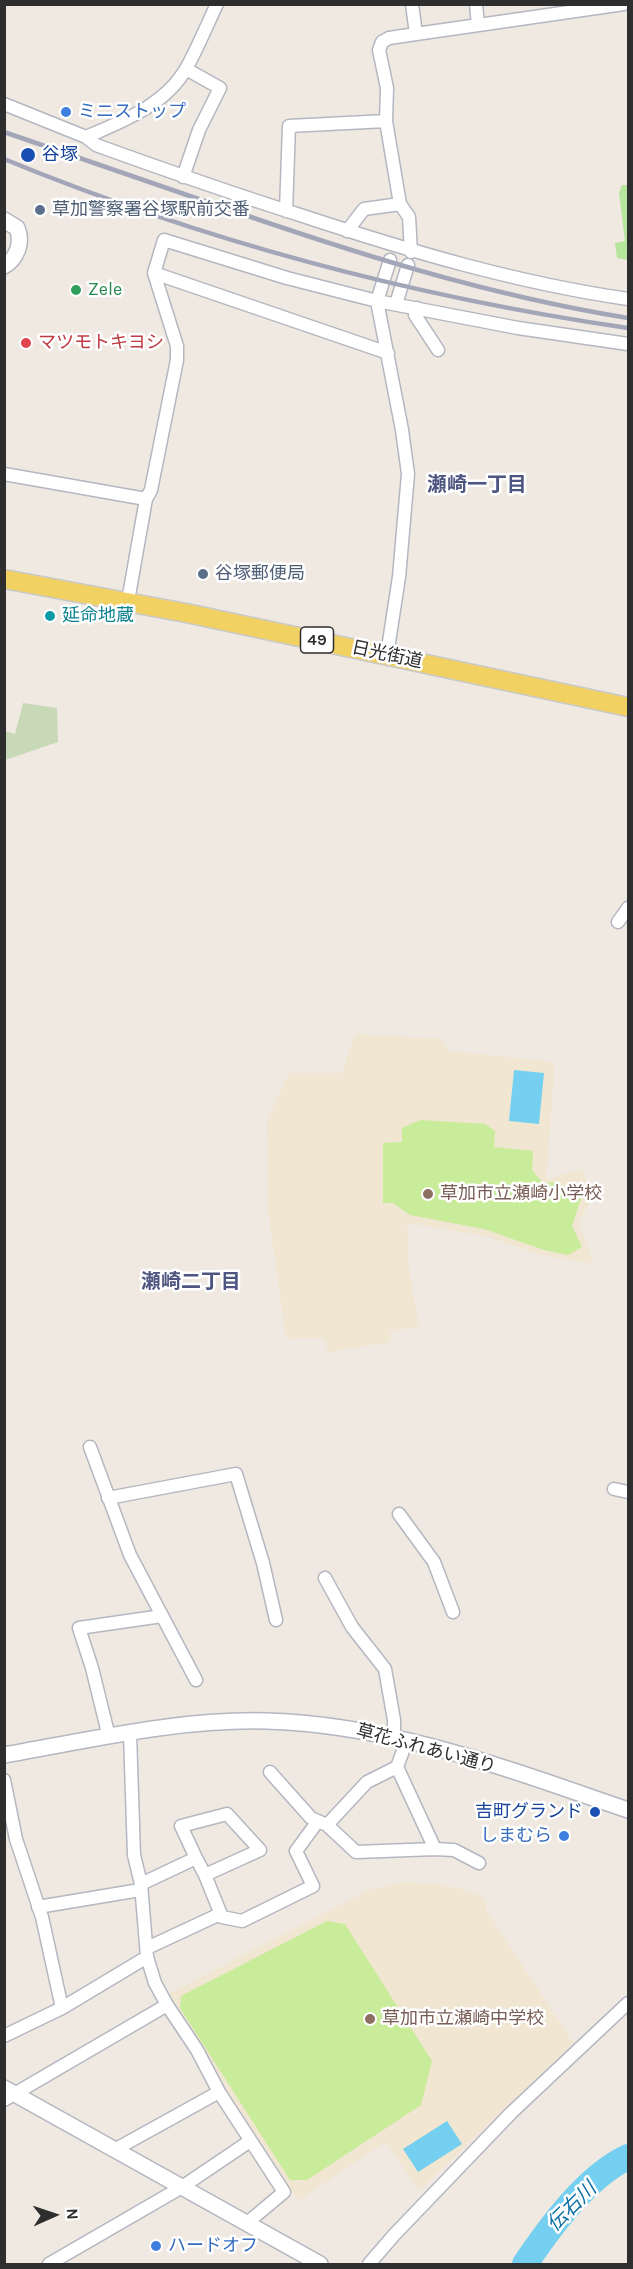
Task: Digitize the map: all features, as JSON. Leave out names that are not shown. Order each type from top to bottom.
[{"type":"main road","name":"日光街道","points":[[4,579],[128,601],[628,707]]},
{"type":"street","points":[[86,137],[130,118],[159,99],[186,69],[217,4]]},
{"type":"street","points":[[412,4],[416,34]]},
{"type":"street","points":[[476,4],[478,25]]},
{"type":"street","points":[[412,252],[409,217],[400,204],[386,121],[387,88],[379,50],[382,42],[389,38],[621,5]]},
{"type":"street","points":[[183,177],[200,130],[220,88],[186,69]]},
{"type":"street","points":[[4,104],[86,137],[96,146],[412,252],[507,275],[628,299]]},
{"type":"street","points":[[286,211],[289,126],[386,121]]},
{"type":"street","points":[[347,231],[364,210],[400,204]]},
{"type":"street","points":[[4,220],[17,228],[20,243],[12,261],[4,266]]},
{"type":"street","points":[[128,601],[146,499],[151,490],[177,360],[177,346],[153,273],[164,240],[287,278],[377,301],[518,328],[628,344]]},
{"type":"street","points":[[387,655],[399,577],[408,474],[402,430],[377,301],[390,260]]},
{"type":"street","points":[[396,304],[408,265]]},
{"type":"street","points":[[153,273],[387,353]]},
{"type":"street","points":[[417,308],[415,315],[438,350]]},
{"type":"street","points":[[4,474],[146,499]]},
{"type":"street","points":[[618,922],[628,908]]},
{"type":"street","points":[[90,1447],[130,1555],[196,1680]]},
{"type":"street","points":[[108,1498],[236,1474],[276,1620]]},
{"type":"street","points":[[614,1489],[628,1492]]},
{"type":"street","points":[[399,1514],[434,1562],[453,1612]]},
{"type":"street","points":[[325,1578],[352,1627],[385,1669],[394,1720],[401,1739],[397,1767],[435,1849]]},
{"type":"street","points":[[109,1737],[92,1668],[79,1628],[162,1616]]},
{"type":"street","name":"草花ふれあい通り","points":[[4,1755],[109,1737],[212,1723],[263,1721],[323,1724],[401,1739],[452,1752],[628,1810]]},
{"type":"street","points":[[130,1734],[134,1855],[147,1952],[155,1983],[197,2050],[219,2092],[284,2192],[248,2223]]},
{"type":"street","points":[[205,1875],[260,1850],[227,1814],[181,1826],[222,1917],[243,1921],[313,1886],[296,1851],[322,1823],[367,1782],[397,1767]]},
{"type":"street","points":[[270,1772],[311,1818],[322,1823],[356,1852],[454,1850],[479,1863]]},
{"type":"street","points":[[4,1780],[16,1839],[38,1907],[62,2008]]},
{"type":"street","points":[[38,1907],[140,1887],[196,1858]]},
{"type":"street","points":[[4,2036],[62,2008],[147,1952],[220,1914]]},
{"type":"street","points":[[369,2265],[394,2235],[511,2113],[628,2003]]},
{"type":"street","points":[[8,2094],[167,2005]]},
{"type":"street","points":[[116,2149],[219,2092]]},
{"type":"street","points":[[8,2094],[116,2149],[320,2265]]},
{"type":"street","points":[[49,2265],[182,2187],[250,2141]]},
{"type":"shaded area","name":"草加市立瀬崎小学校","points":[[355,1034],[441,1039],[449,1051],[555,1062],[546,1180],[581,1169],[590,1189],[585,1198],[591,1200],[579,1223],[594,1264],[542,1255],[485,1236],[407,1223],[409,1269],[419,1326],[390,1332],[391,1342],[328,1352],[324,1338],[286,1339],[268,1210],[267,1121],[289,1073],[342,1073]]},
{"type":"shaded area","name":"草加市立瀬崎中学校","points":[[402,1882],[439,1884],[466,1890],[485,1898],[487,1911],[573,2043],[420,2190],[385,2142],[298,2201],[166,1995],[369,1890]]},
{"type":"green space","points":[[622,185],[628,185],[628,260],[617,258],[615,243],[625,241],[619,193]]},
{"type":"green space","points":[[23,703],[57,708],[58,742],[5,760],[5,731],[15,734]]},
{"type":"green space","points":[[420,1120],[485,1124],[495,1131],[494,1147],[533,1151],[532,1170],[543,1183],[555,1182],[582,1195],[572,1226],[582,1247],[568,1255],[544,1250],[484,1229],[410,1215],[393,1203],[383,1203],[383,1143],[402,1142],[402,1128]]},
{"type":"green space","points":[[327,1921],[345,1924],[432,2061],[421,2105],[307,2180],[290,2180],[180,2008],[181,1996]]},
{"type":"water","points":[[514,1070],[544,1073],[539,1124],[509,1121]]},
{"type":"water","points":[[447,2121],[462,2144],[418,2172],[403,2149]]},
{"type":"waterway","name":"伝右川","points":[[525,2264],[546,2234],[584,2189],[628,2157]]},
{"type":"railway","points":[[4,132],[368,255],[471,285],[628,318]]},
{"type":"railway","points":[[4,159],[156,216],[311,263],[469,300],[628,328]]},
{"type":"place","name":"ミニストップ","points":[[66,112]]},
{"type":"place","name":"谷塚","points":[[28,155]]},
{"type":"place","name":"草加警察署谷塚駅前交番","points":[[40,210]]},
{"type":"place","name":"Zele","points":[[76,290]]},
{"type":"place","name":"マツモトキヨシ","points":[[26,343]]},
{"type":"place","name":"谷塚郵便局","points":[[203,574]]},
{"type":"place","name":"延命地蔵","points":[[50,616]]},
{"type":"place","name":"草加市立瀬崎小学校","points":[[428,1194]]},
{"type":"place","name":"吉町グランド","points":[[595,1812]]},
{"type":"place","name":"しまむら","points":[[564,1836]]},
{"type":"place","name":"草加市立瀬崎中学校","points":[[370,2019]]},
{"type":"place","name":"ハードオフ","points":[[156,2246]]},
{"type":"district","name":"瀬崎一丁目","points":[[477,485]]},
{"type":"district","name":"瀬崎二丁目","points":[[191,1282]]}]
